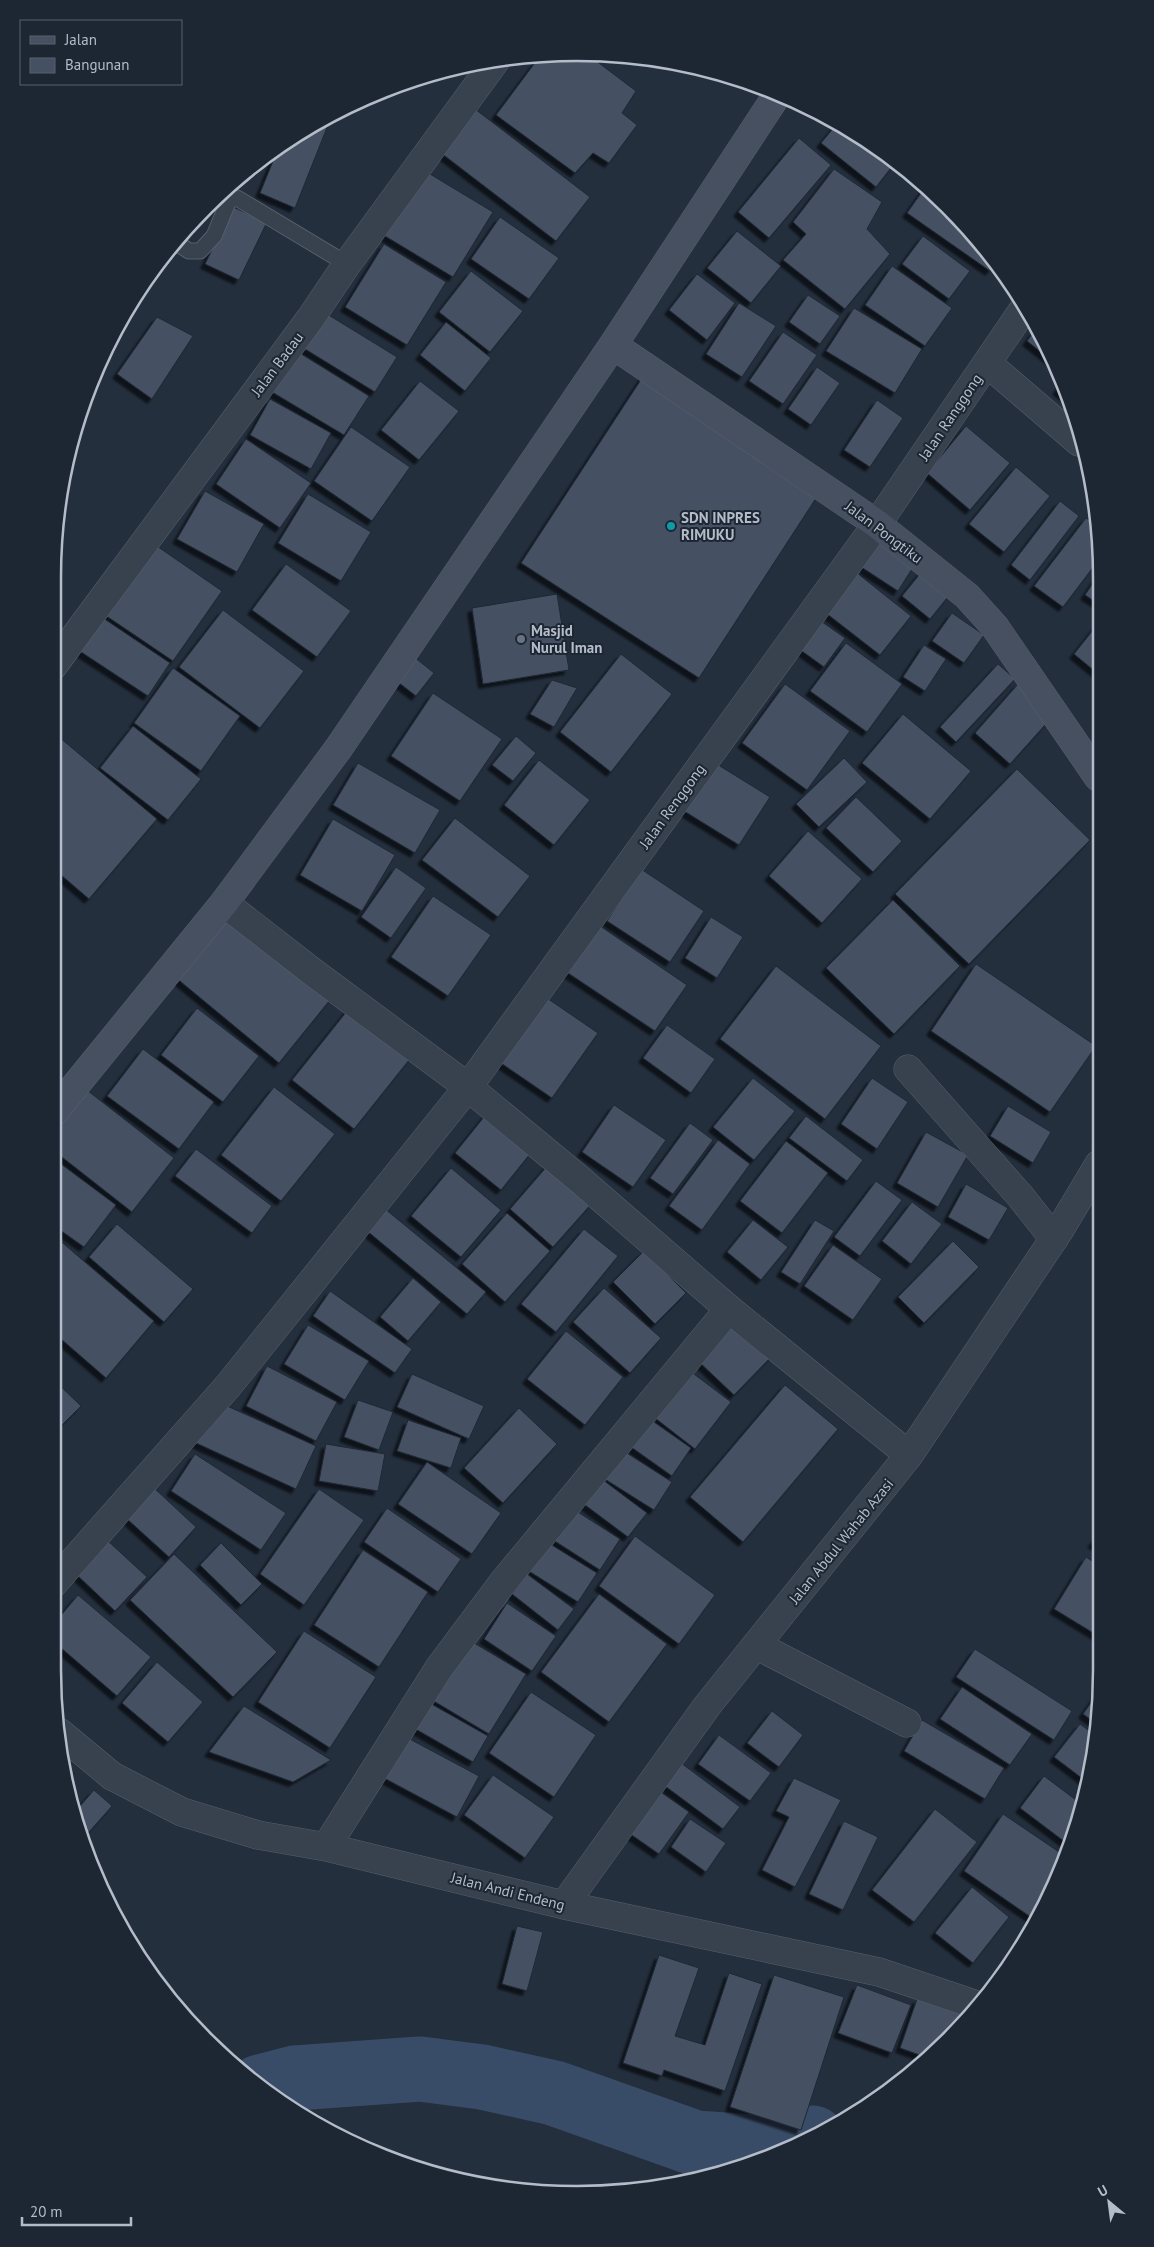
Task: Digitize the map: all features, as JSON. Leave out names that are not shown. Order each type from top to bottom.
[{"type":"main road","points":[[61,1103],[224,903],[338,750],[613,345],[773,101]]},
{"type":"main road","name":"Jalan Pongtiku","points":[[613,345],[876,524],[967,596],[995,627],[1093,770]]},
{"type":"street","name":"Jalan Badau","points":[[61,657],[310,319],[347,264],[489,69]]},
{"type":"street","name":"Jalan Ranggong","points":[[876,524],[1021,314]]},
{"type":"street","points":[[987,363],[1073,437]]},
{"type":"street","name":"Jalan Renggong","points":[[61,1575],[228,1386],[468,1087],[876,524]]},
{"type":"street","points":[[224,903],[314,973],[468,1087],[578,1178],[729,1310],[909,1455]]},
{"type":"street","points":[[908,1070],[1021,1197],[1054,1239]]},
{"type":"street","name":"Jalan Abdul Wahab Azasi","points":[[564,1905],[707,1706],[909,1455],[1054,1239],[1093,1174]]},
{"type":"street","points":[[326,1847],[438,1668],[498,1589],[729,1310]]},
{"type":"street","points":[[756,1645],[907,1723]]},
{"type":"street","name":"Jalan Andi Endeng","points":[[66,1738],[112,1776],[182,1812],[258,1835],[326,1847],[564,1905],[879,1972],[971,2003]]},
{"type":"lane","points":[[182,246],[189,251],[200,252],[214,236],[229,200],[238,198],[347,264]]},
{"type":"building","points":[[597,62],[636,91],[622,113],[637,125],[609,163],[593,153],[575,173],[496,115],[535,63]]},
{"type":"building","points":[[475,109],[590,197],[556,241],[441,153]]},
{"type":"building","points":[[328,125],[295,208],[260,193],[273,160]]},
{"type":"building","points":[[833,129],[864,148],[891,168],[876,187],[821,143]]},
{"type":"building","points":[[799,138],[831,165],[769,238],[738,212]]},
{"type":"building","points":[[834,169],[882,202],[867,229],[890,254],[845,309],[783,260],[806,234],[793,222]]},
{"type":"building","points":[[425,171],[493,212],[453,277],[385,236]]},
{"type":"building","points":[[921,193],[965,237],[991,270],[990,271],[907,213]]},
{"type":"building","points":[[233,207],[267,222],[239,280],[205,264]]},
{"type":"building","points":[[500,217],[559,258],[529,299],[471,259]]},
{"type":"building","points":[[737,231],[781,266],[751,303],[707,268]]},
{"type":"building","points":[[923,236],[970,271],[949,299],[902,264]]},
{"type":"building","points":[[384,244],[446,282],[407,345],[345,307]]},
{"type":"building","points":[[892,266],[952,308],[925,346],[865,305]]},
{"type":"building","points":[[471,271],[523,311],[490,352],[439,312]]},
{"type":"building","points":[[697,274],[735,303],[707,340],[669,310]]},
{"type":"building","points":[[808,295],[840,316],[820,344],[789,322]]},
{"type":"building","points":[[739,303],[776,326],[742,377],[706,354]]},
{"type":"building","points":[[854,308],[922,349],[895,393],[826,351]]},
{"type":"building","points":[[327,314],[397,357],[375,392],[305,349]]},
{"type":"building","points":[[157,317],[193,336],[152,399],[117,374]]},
{"type":"building","points":[[446,322],[491,358],[465,391],[420,355]]},
{"type":"building","points":[[783,332],[817,355],[783,404],[749,381]]},
{"type":"building","points":[[1032,334],[1042,353],[1027,341]]},
{"type":"building","points":[[298,352],[369,396],[344,435],[272,392]]},
{"type":"building","points":[[817,367],[840,383],[811,425],[788,409]]},
{"type":"building","name":"SDN INPRES RIMUKU","points":[[644,375],[822,489],[699,678],[521,563]]},
{"type":"building","points":[[420,381],[459,411],[419,460],[381,430]]},
{"type":"building","points":[[270,399],[331,433],[311,469],[250,435]]},
{"type":"building","points":[[877,400],[903,418],[870,467],[844,450]]},
{"type":"building","points":[[966,426],[1010,463],[970,510],[927,473]]},
{"type":"building","points":[[351,427],[410,467],[372,521],[314,481]]},
{"type":"building","points":[[246,439],[311,483],[280,528],[216,484]]},
{"type":"building","points":[[1016,467],[1050,496],[1004,552],[969,524]]},
{"type":"building","points":[[205,491],[264,524],[237,572],[177,539]]},
{"type":"building","points":[[308,494],[371,532],[341,581],[278,543]]},
{"type":"building","points":[[1060,501],[1079,516],[1030,580],[1011,565]]},
{"type":"building","points":[[1086,518],[1089,520],[1093,568],[1063,607],[1034,586]]},
{"type":"building","points":[[873,536],[915,564],[898,591],[855,563]]},
{"type":"building","points":[[151,542],[222,591],[173,661],[102,613]]},
{"type":"building","points":[[286,564],[351,611],[317,657],[252,610]]},
{"type":"building","points":[[923,570],[951,593],[930,619],[902,596]]},
{"type":"building","points":[[857,573],[911,616],[880,655],[826,613]]},
{"type":"building","points":[[1093,583],[1093,600],[1085,595]]},
{"type":"building","name":"Masjid Nurul Iman","points":[[557,594],[569,670],[483,684],[472,608]]},
{"type":"building","points":[[223,610],[304,671],[260,728],[179,667]]},
{"type":"building","points":[[952,613],[984,635],[964,663],[932,641]]},
{"type":"building","points":[[97,614],[170,663],[148,696],[75,648]]},
{"type":"building","points":[[815,617],[845,638],[824,667],[795,646]]},
{"type":"building","points":[[1093,630],[1093,670],[1074,654]]},
{"type":"building","points":[[846,643],[902,684],[867,732],[810,691]]},
{"type":"building","points":[[924,645],[946,659],[925,691],[903,677]]},
{"type":"building","points":[[621,654],[672,694],[611,772],[560,732]]},
{"type":"building","points":[[413,656],[434,673],[416,696],[394,679]]},
{"type":"building","points":[[998,664],[1015,679],[956,742],[940,727]]},
{"type":"building","points":[[173,668],[240,716],[201,771],[134,723]]},
{"type":"building","points":[[552,680],[577,688],[554,727],[530,714]]},
{"type":"building","points":[[1019,683],[1054,715],[1010,764],[975,733]]},
{"type":"building","points":[[785,684],[850,731],[807,790],[742,743]]},
{"type":"building","points":[[433,693],[502,739],[460,801],[391,756]]},
{"type":"building","points":[[903,714],[971,771],[930,819],[862,763]]},
{"type":"building","points":[[133,726],[201,779],[168,820],[100,768]]},
{"type":"building","points":[[516,736],[536,753],[513,781],[492,765]]},
{"type":"building","points":[[61,739],[157,819],[89,899],[61,875]]},
{"type":"building","points":[[844,758],[867,782],[819,827],[796,804]]},
{"type":"building","points":[[539,760],[590,800],[554,845],[504,805]]},
{"type":"building","points":[[358,763],[440,810],[415,853],[333,805]]},
{"type":"building","points":[[715,763],[770,797],[739,845],[684,811]]},
{"type":"building","points":[[1017,769],[1090,840],[969,964],[895,894]]},
{"type":"building","points":[[856,797],[902,841],[873,872],[826,828]]},
{"type":"building","points":[[455,818],[530,876],[498,917],[422,860]]},
{"type":"building","points":[[333,819],[395,855],[362,911],[300,875]]},
{"type":"building","points":[[808,831],[862,879],[822,923],[769,876]]},
{"type":"building","points":[[396,867],[426,888],[391,938],[361,917]]},
{"type":"building","points":[[641,869],[704,911],[670,962],[607,921]]},
{"type":"building","points":[[433,896],[491,935],[448,996],[391,957]]},
{"type":"building","points":[[893,900],[960,966],[894,1034],[826,968]]},
{"type":"building","points":[[224,906],[334,995],[279,1063],[169,972]]},
{"type":"building","points":[[711,917],[743,937],[717,978],[685,958]]},
{"type":"building","points":[[600,926],[687,985],[655,1031],[568,973]]},
{"type":"building","points":[[976,964],[1093,1044],[1093,1050],[1050,1112],[931,1031]]},
{"type":"building","points":[[776,966],[881,1046],[825,1119],[720,1039]]},
{"type":"building","points":[[541,994],[598,1033],[552,1098],[495,1059]]},
{"type":"building","points":[[351,1006],[413,1055],[354,1129],[292,1080]]},
{"type":"building","points":[[197,1008],[259,1056],[223,1102],[161,1055]]},
{"type":"building","points":[[667,1025],[715,1059],[691,1093],[643,1058]]},
{"type":"building","points":[[143,1049],[214,1102],[179,1149],[107,1096]]},
{"type":"building","points":[[753,1078],[795,1111],[754,1160],[713,1127]]},
{"type":"building","points":[[872,1078],[908,1102],[877,1149],[841,1124]]},
{"type":"building","points":[[83,1087],[174,1158],[132,1212],[61,1156],[61,1115]]},
{"type":"building","points":[[274,1087],[335,1134],[281,1201],[221,1155]]},
{"type":"building","points":[[614,1105],[666,1140],[633,1187],[582,1152]]},
{"type":"building","points":[[1008,1106],[1051,1132],[1033,1163],[990,1136]]},
{"type":"building","points":[[488,1112],[534,1149],[501,1190],[455,1153]]},
{"type":"building","points":[[806,1116],[863,1160],[847,1181],[789,1138]]},
{"type":"building","points":[[690,1123],[713,1140],[673,1194],[650,1178]]},
{"type":"building","points":[[926,1132],[968,1155],[938,1207],[897,1183]]},
{"type":"building","points":[[718,1140],[750,1164],[702,1230],[669,1206]]},
{"type":"building","points":[[786,1141],[828,1173],[782,1233],[740,1201]]},
{"type":"building","points":[[196,1149],[272,1206],[252,1233],[175,1176]]},
{"type":"building","points":[[61,1164],[116,1205],[84,1247],[61,1231]]},
{"type":"building","points":[[549,1164],[593,1202],[553,1247],[510,1209]]},
{"type":"building","points":[[451,1168],[501,1210],[461,1257],[411,1216]]},
{"type":"building","points":[[876,1181],[902,1200],[860,1256],[834,1237]]},
{"type":"building","points":[[966,1184],[1008,1208],[989,1240],[948,1217]]},
{"type":"building","points":[[912,1202],[942,1224],[911,1264],[882,1241]]},
{"type":"building","points":[[384,1208],[486,1292],[467,1314],[366,1230]]},
{"type":"building","points":[[507,1213],[550,1251],[505,1302],[462,1264]]},
{"type":"building","points":[[753,1220],[788,1247],[761,1280],[727,1252]]},
{"type":"building","points":[[815,1220],[834,1231],[800,1284],[781,1272]]},
{"type":"building","points":[[117,1224],[193,1289],[164,1322],[89,1257]]},
{"type":"building","points":[[584,1229],[618,1256],[556,1332],[521,1304]]},
{"type":"building","points":[[953,1241],[979,1267],[924,1323],[898,1297]]},
{"type":"building","points":[[61,1242],[154,1321],[106,1378],[61,1339]]},
{"type":"building","points":[[833,1245],[882,1279],[853,1320],[804,1286]]},
{"type":"building","points":[[644,1251],[686,1293],[655,1324],[613,1282]]},
{"type":"building","points":[[413,1278],[441,1302],[408,1341],[380,1317]]},
{"type":"building","points":[[604,1288],[661,1338],[630,1373],[573,1322]]},
{"type":"building","points":[[330,1291],[412,1349],[395,1373],[313,1316]]},
{"type":"building","points":[[737,1318],[774,1354],[734,1395],[696,1359]]},
{"type":"building","points":[[308,1325],[369,1361],[345,1400],[284,1364]]},
{"type":"building","points":[[566,1331],[623,1377],[585,1425],[527,1379]]},
{"type":"building","points":[[682,1365],[731,1402],[695,1449],[646,1411]]},
{"type":"building","points":[[267,1366],[337,1402],[316,1441],[246,1406]]},
{"type":"building","points":[[412,1374],[484,1406],[469,1439],[397,1407]]},
{"type":"building","points":[[785,1385],[838,1429],[743,1542],[690,1497]]},
{"type":"building","points":[[61,1387],[81,1406],[61,1426]]},
{"type":"building","points":[[358,1400],[393,1412],[379,1450],[344,1437]]},
{"type":"building","points":[[216,1401],[316,1446],[296,1489],[196,1443]]},
{"type":"building","points":[[519,1408],[557,1444],[503,1503],[464,1468]]},
{"type":"building","points":[[644,1415],[691,1448],[672,1476],[624,1442]]},
{"type":"building","points":[[408,1420],[461,1438],[451,1468],[397,1451]]},
{"type":"building","points":[[326,1444],[385,1454],[378,1491],[319,1481]]},
{"type":"building","points":[[619,1448],[672,1482],[654,1510],[600,1476]]},
{"type":"building","points":[[195,1454],[286,1513],[261,1550],[171,1491]]},
{"type":"building","points":[[427,1462],[501,1513],[472,1554],[398,1504]]},
{"type":"building","points":[[599,1477],[647,1513],[628,1537],[581,1502]]},
{"type":"building","points":[[154,1488],[196,1527],[169,1557],[126,1518]]},
{"type":"building","points":[[319,1489],[364,1520],[304,1605],[260,1574]]},
{"type":"building","points":[[570,1507],[620,1539],[600,1570],[550,1538]]},
{"type":"building","points":[[387,1508],[461,1559],[438,1592],[364,1542]]},
{"type":"building","points":[[635,1536],[715,1595],[679,1644],[599,1586]]},
{"type":"building","points":[[542,1539],[597,1573],[578,1602],[524,1568]]},
{"type":"building","points":[[108,1541],[147,1577],[115,1611],[76,1574]]},
{"type":"building","points":[[221,1543],[262,1584],[241,1605],[200,1565]]},
{"type":"building","points":[[363,1550],[428,1592],[379,1667],[314,1625]]},
{"type":"building","points":[[174,1554],[277,1652],[233,1697],[130,1600]]},
{"type":"building","points":[[1086,1557],[1093,1562],[1093,1633],[1054,1609]]},
{"type":"building","points":[[527,1574],[574,1609],[558,1630],[512,1594]]},
{"type":"building","points":[[599,1594],[667,1644],[609,1722],[541,1672]]},
{"type":"building","points":[[78,1595],[151,1657],[117,1696],[61,1648],[61,1615]]},
{"type":"building","points":[[507,1603],[556,1636],[532,1671],[484,1639]]},
{"type":"building","points":[[304,1631],[376,1677],[330,1748],[258,1702]]},
{"type":"building","points":[[464,1637],[526,1674],[489,1734],[427,1697]]},
{"type":"building","points":[[975,1649],[1072,1711],[1054,1740],[956,1677]]},
{"type":"building","points":[[157,1662],[203,1702],[168,1742],[122,1703]]},
{"type":"building","points":[[962,1687],[1032,1734],[1010,1765],[940,1719]]},
{"type":"building","points":[[531,1692],[596,1735],[554,1797],[489,1753]]},
{"type":"building","points":[[426,1701],[488,1736],[473,1762],[412,1727]]},
{"type":"building","points":[[1092,1701],[1090,1719],[1083,1714]]},
{"type":"building","points":[[244,1706],[331,1760],[293,1782],[209,1752]]},
{"type":"building","points":[[772,1711],[803,1735],[779,1767],[747,1743]]},
{"type":"building","points":[[922,1720],[1004,1768],[985,1799],[904,1751]]},
{"type":"building","points":[[1080,1724],[1089,1730],[1081,1778],[1054,1757]]},
{"type":"building","points":[[719,1735],[771,1773],[750,1801],[698,1764]]},
{"type":"building","points":[[406,1737],[479,1776],[457,1817],[384,1778]]},
{"type":"building","points":[[677,1760],[740,1807],[723,1829],[661,1783]]},
{"type":"building","points":[[493,1775],[554,1817],[525,1858],[464,1815]]},
{"type":"building","points":[[1044,1776],[1076,1800],[1063,1841],[1020,1808]]},
{"type":"building","points":[[794,1778],[841,1800],[795,1887],[762,1870],[789,1817],[776,1811]]},
{"type":"building","points":[[655,1788],[689,1812],[659,1854],[626,1831]]},
{"type":"building","points":[[94,1790],[112,1806],[88,1833],[80,1806]]},
{"type":"building","points":[[935,1809],[977,1842],[914,1922],[872,1890]]},
{"type":"building","points":[[1003,1814],[1059,1852],[1040,1898],[1030,1917],[964,1871]]},
{"type":"building","points":[[690,1819],[726,1843],[706,1872],[671,1847]]},
{"type":"building","points":[[844,1821],[878,1837],[843,1910],[809,1894]]},
{"type":"building","points":[[972,1887],[1009,1917],[973,1963],[935,1933]]},
{"type":"building","points":[[517,1926],[543,1932],[527,1991],[502,1984]]},
{"type":"building","points":[[659,1955],[699,1968],[675,2036],[705,2045],[729,1973],[762,1984],[725,2091],[664,2070],[662,2076],[623,2063]]},
{"type":"building","points":[[774,1975],[844,1997],[801,2130],[730,2107]]},
{"type":"building","points":[[857,1985],[911,2005],[892,2053],[838,2033]]},
{"type":"building","points":[[917,1999],[961,2014],[920,2055],[900,2048]]},
{"type":"waterway","points":[[270,2084],[295,2078],[420,2069],[482,2077],[554,2093],[695,2143],[769,2148]]},
{"type":"place","name":"SDN INPRES RIMUKU","points":[[671,526]]},
{"type":"place","name":"Masjid Nurul Iman","points":[[521,639]]}]
